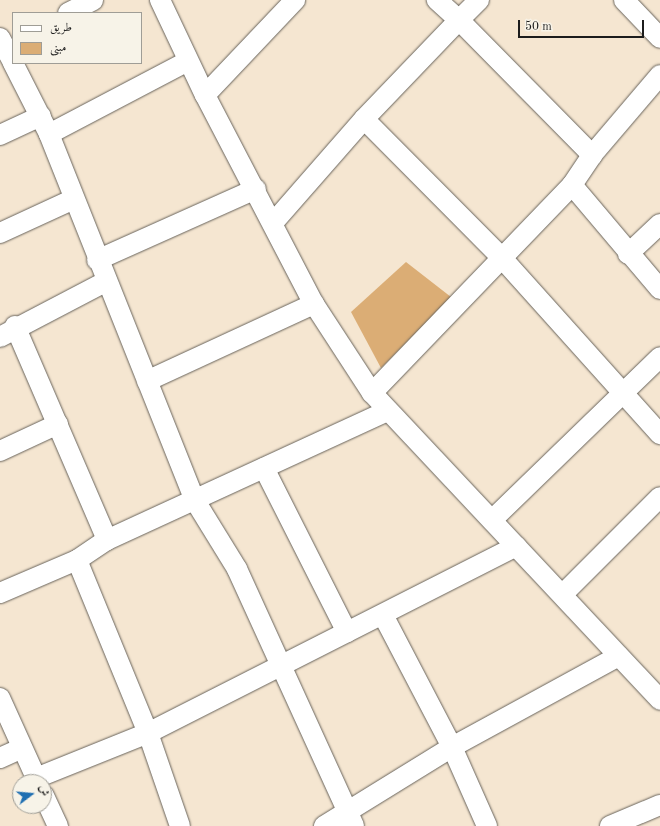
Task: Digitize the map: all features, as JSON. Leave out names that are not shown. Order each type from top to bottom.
[{"type":"street","points":[[70,12],[93,0]]},
{"type":"street","points":[[160,0],[205,95],[256,190],[314,304],[372,392],[388,411],[562,594],[660,700]]},
{"type":"street","points":[[205,95],[295,0]]},
{"type":"street","points":[[437,0],[459,20],[592,155]]},
{"type":"street","points":[[273,223],[364,119],[479,0]]},
{"type":"street","points":[[624,0],[660,38]]},
{"type":"street","points":[[0,135],[45,125],[188,60]]},
{"type":"street","points":[[16,64],[45,125],[96,260],[147,381],[194,499],[237,569],[278,666],[351,820]]},
{"type":"street","points":[[372,392],[572,184],[592,155],[660,75]]},
{"type":"street","points":[[364,119],[501,258],[623,390],[660,434]]},
{"type":"street","points":[[572,184],[628,254],[660,289]]},
{"type":"street","points":[[96,260],[256,190]]},
{"type":"street","points":[[0,233],[74,199]]},
{"type":"street","points":[[628,254],[660,224]]},
{"type":"street","points":[[105,282],[8,331],[58,424],[107,540]]},
{"type":"street","points":[[147,381],[314,304]]},
{"type":"street","points":[[492,520],[623,390],[660,357]]},
{"type":"street","points":[[0,593],[77,560],[107,540],[388,411]]},
{"type":"street","points":[[0,451],[58,424]]},
{"type":"street","points":[[264,468],[347,632]]},
{"type":"street","points":[[562,594],[660,497]]},
{"type":"street","points":[[52,779],[148,733],[278,666],[383,615],[516,546]]},
{"type":"street","points":[[77,560],[148,733],[180,826]]},
{"type":"street","points":[[383,615],[452,747],[487,826]]},
{"type":"street","points":[[324,826],[351,820],[452,747],[620,656]]},
{"type":"street","points":[[0,698],[34,774]]},
{"type":"street","points":[[0,758],[22,748]]},
{"type":"street","points":[[610,826],[660,805]]},
{"type":"street","points":[[52,813],[58,826]]},
{"type":"building","points":[[406,262],[451,297],[381,368],[351,312]]}]
